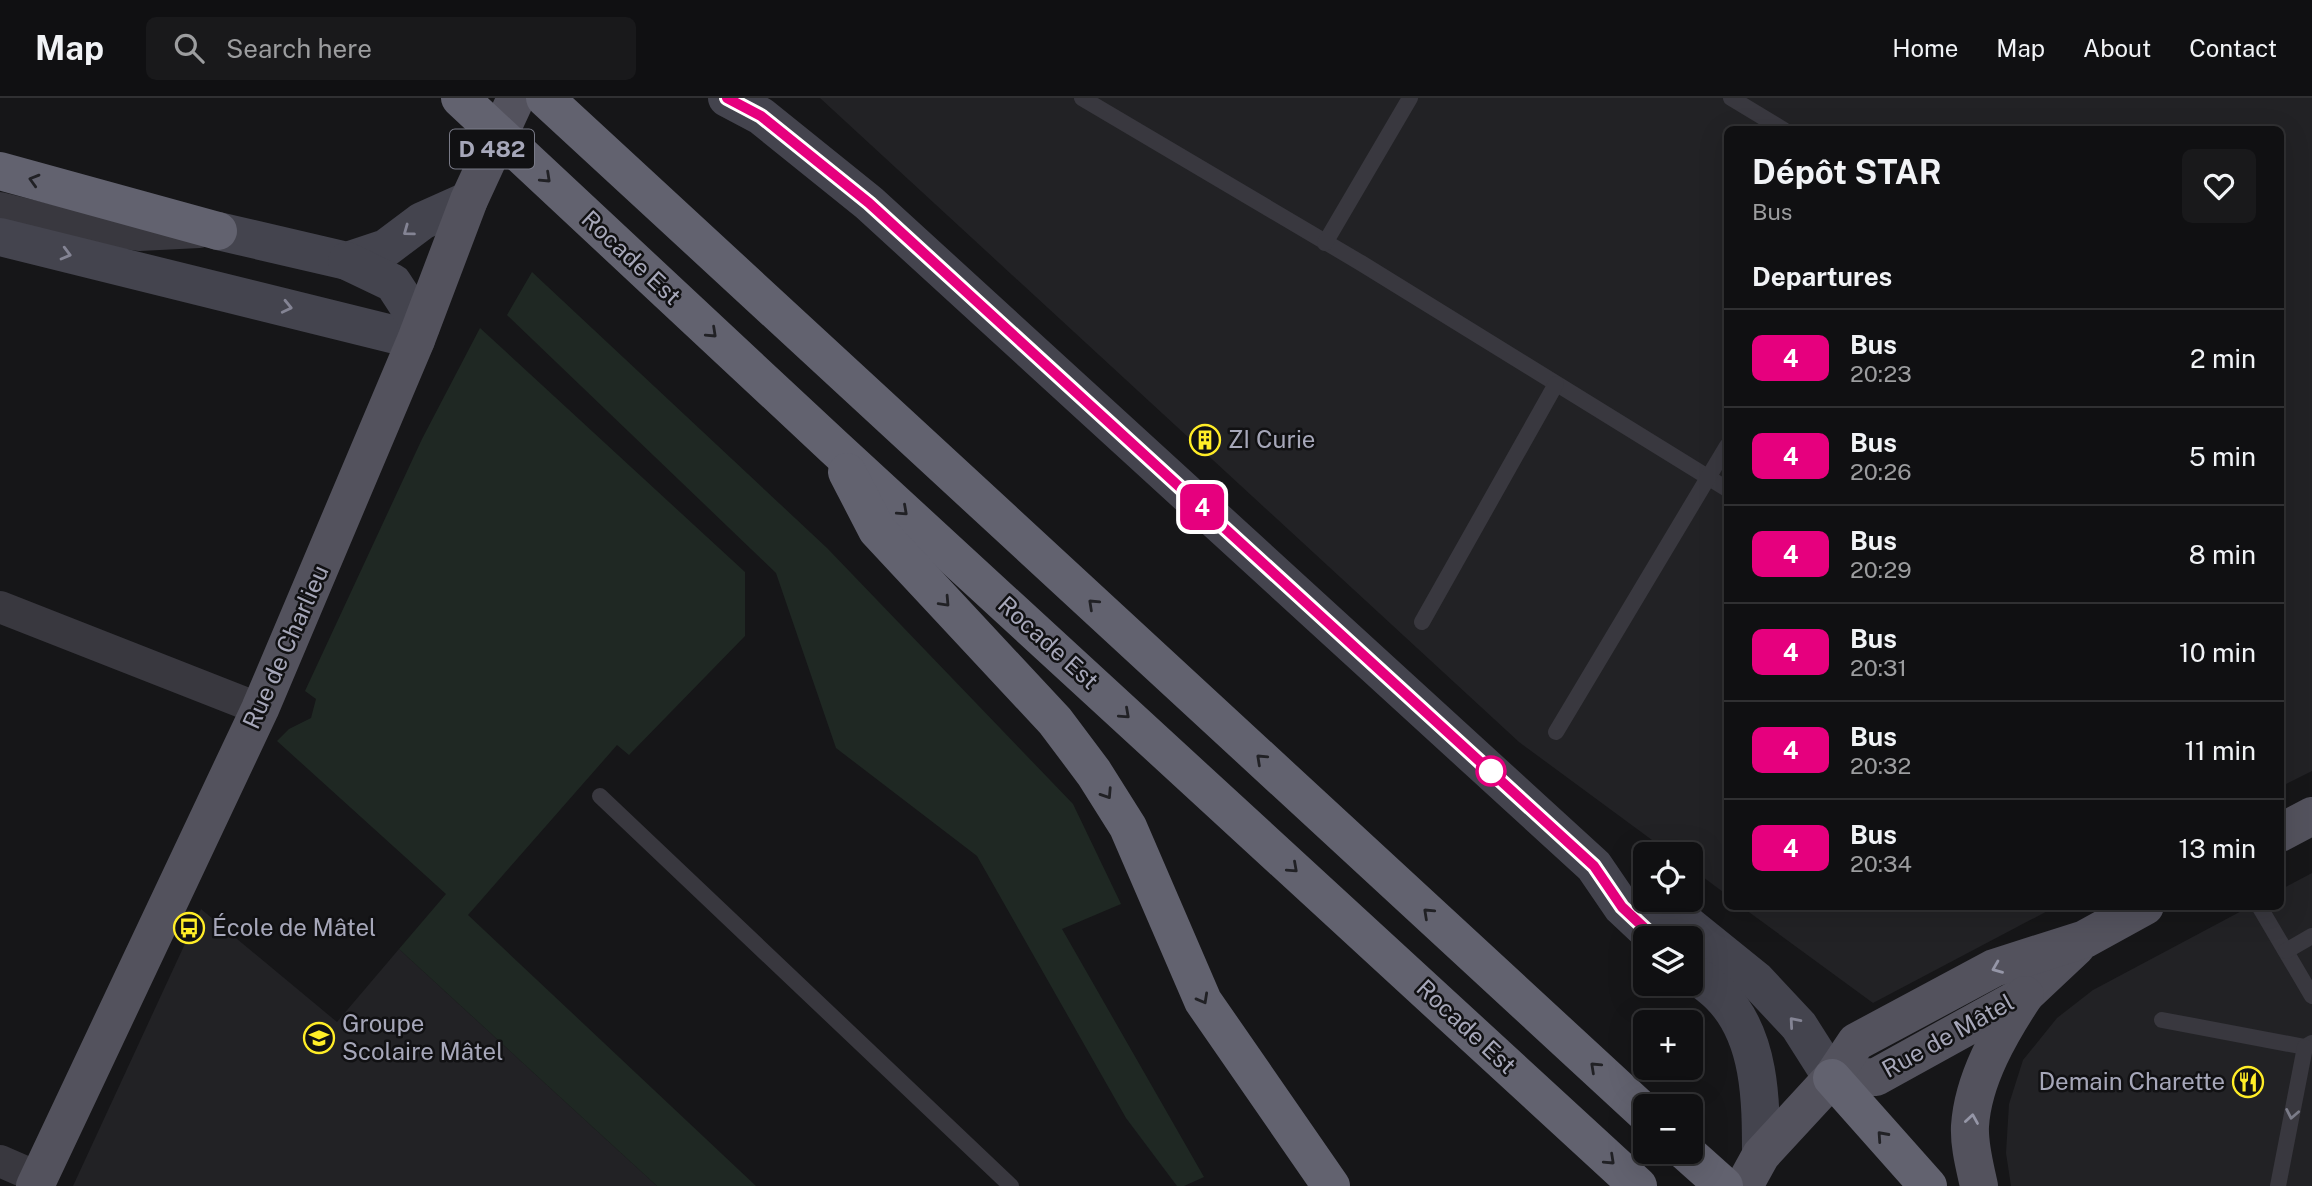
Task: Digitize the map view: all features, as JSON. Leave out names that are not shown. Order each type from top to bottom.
[{"type":"highway","name":"Rocade Est","points":[[460,98],[835,448],[1638,1186]]},
{"type":"highway","points":[[545,98],[1633,1103]]},
{"type":"highway","points":[[0,171],[218,231]]},
{"type":"highway","points":[[835,448],[877,530],[1055,721],[1094,773],[1128,827],[1203,1001],[1331,1186]]},
{"type":"highway","points":[[1832,1078],[1928,1186]]},
{"type":"highway","points":[[1288,1126],[1319,1186]]},
{"type":"highway","points":[[1699,1164],[1724,1186]]},
{"type":"main road","name":"Rue de Charlieu","points":[[37,1182],[260,709],[418,333],[469,200],[516,98]]},
{"type":"main road","points":[[2284,831],[2312,816]]},
{"type":"main road","name":"Rue de Mâtel","points":[[1832,1078],[1876,1077],[2026,994],[2085,939],[2132,910]]},
{"type":"main road","name":"Rue de Mâtel","points":[[1832,1078],[1856,1042],[1889,1023],[1994,968],[2085,939]]},
{"type":"main road","points":[[1979,1186],[1970,1126],[1979,1083],[1993,1049],[2026,994]]},
{"type":"main road","points":[[1753,1170],[1832,1078]]},
{"type":"street","points":[[727,98],[756,107],[869,203],[1594,866],[1622,907],[1642,926]]},
{"type":"street","points":[[348,261],[386,248],[422,221],[469,200]]},
{"type":"street","points":[[0,208],[69,225],[139,235],[218,231],[348,261],[393,283],[418,333]]},
{"type":"street","points":[[0,237],[418,333]]},
{"type":"street","points":[[0,607],[260,709]]},
{"type":"street","points":[[1594,866],[1633,884]]},
{"type":"street","points":[[1672,912],[1756,980],[1799,1026],[1832,1078]]},
{"type":"street","points":[[1703,981],[1721,996],[1748,1040],[1758,1088],[1753,1170]]},
{"type":"street","points":[[0,1161],[37,1182]]},
{"type":"lane","points":[[1082,98],[1724,487]]},
{"type":"lane","points":[[1325,243],[1410,98]]},
{"type":"lane","points":[[1731,98],[1777,126]]},
{"type":"lane","points":[[1422,622],[1556,384]]},
{"type":"lane","points":[[1556,732],[1724,451]]},
{"type":"lane","points":[[600,796],[1011,1186]]},
{"type":"lane","points":[[2261,910],[2312,996]]},
{"type":"lane","points":[[2286,951],[2312,936]]},
{"type":"lane","points":[[2162,1020],[2309,1045],[2278,1186]]},
{"type":"shaded area","points":[[820,98],[2312,98],[2312,771],[2284,785],[2284,126],[1724,126],[1724,893],[1703,877],[1703,842],[1655,842],[1519,742]]},
{"type":"shaded area","points":[[532,272],[827,548],[1073,804],[1121,904],[1062,929],[1204,1177],[1184,1186],[1177,1186],[1126,1118],[977,856],[836,748],[776,573],[507,315]]},
{"type":"shaded area","points":[[480,328],[745,572],[745,636],[629,755],[617,745],[468,915],[756,1186],[657,1186],[399,949],[446,894],[277,741],[289,729],[311,718],[316,699],[305,691],[422,439]]},
{"type":"shaded area","points":[[2312,873],[2312,1186],[2011,1186],[2006,1153],[2009,1104],[2023,1060],[2057,1018],[2093,990],[2243,910],[2284,910],[2284,888]]},
{"type":"shaded area","name":"Groupe Scolaire Mâtel","points":[[201,909],[337,1022],[399,949],[657,1186],[73,1186]]},
{"type":"shaded area","points":[[1746,910],[2049,910],[1873,1003]]},
{"type":"bus line","name":"4","points":[[727,98],[761,116],[869,203],[1594,866],[1622,907],[1642,926]]},
{"type":"place","name":"ZI Curie","points":[[1205,440]]},
{"type":"place","name":"École de Mâtel","points":[[189,928]]},
{"type":"place","name":"Groupe Scolaire Mâtel","points":[[319,1038]]},
{"type":"place","name":"Demain Charette","points":[[2248,1082]]}]
